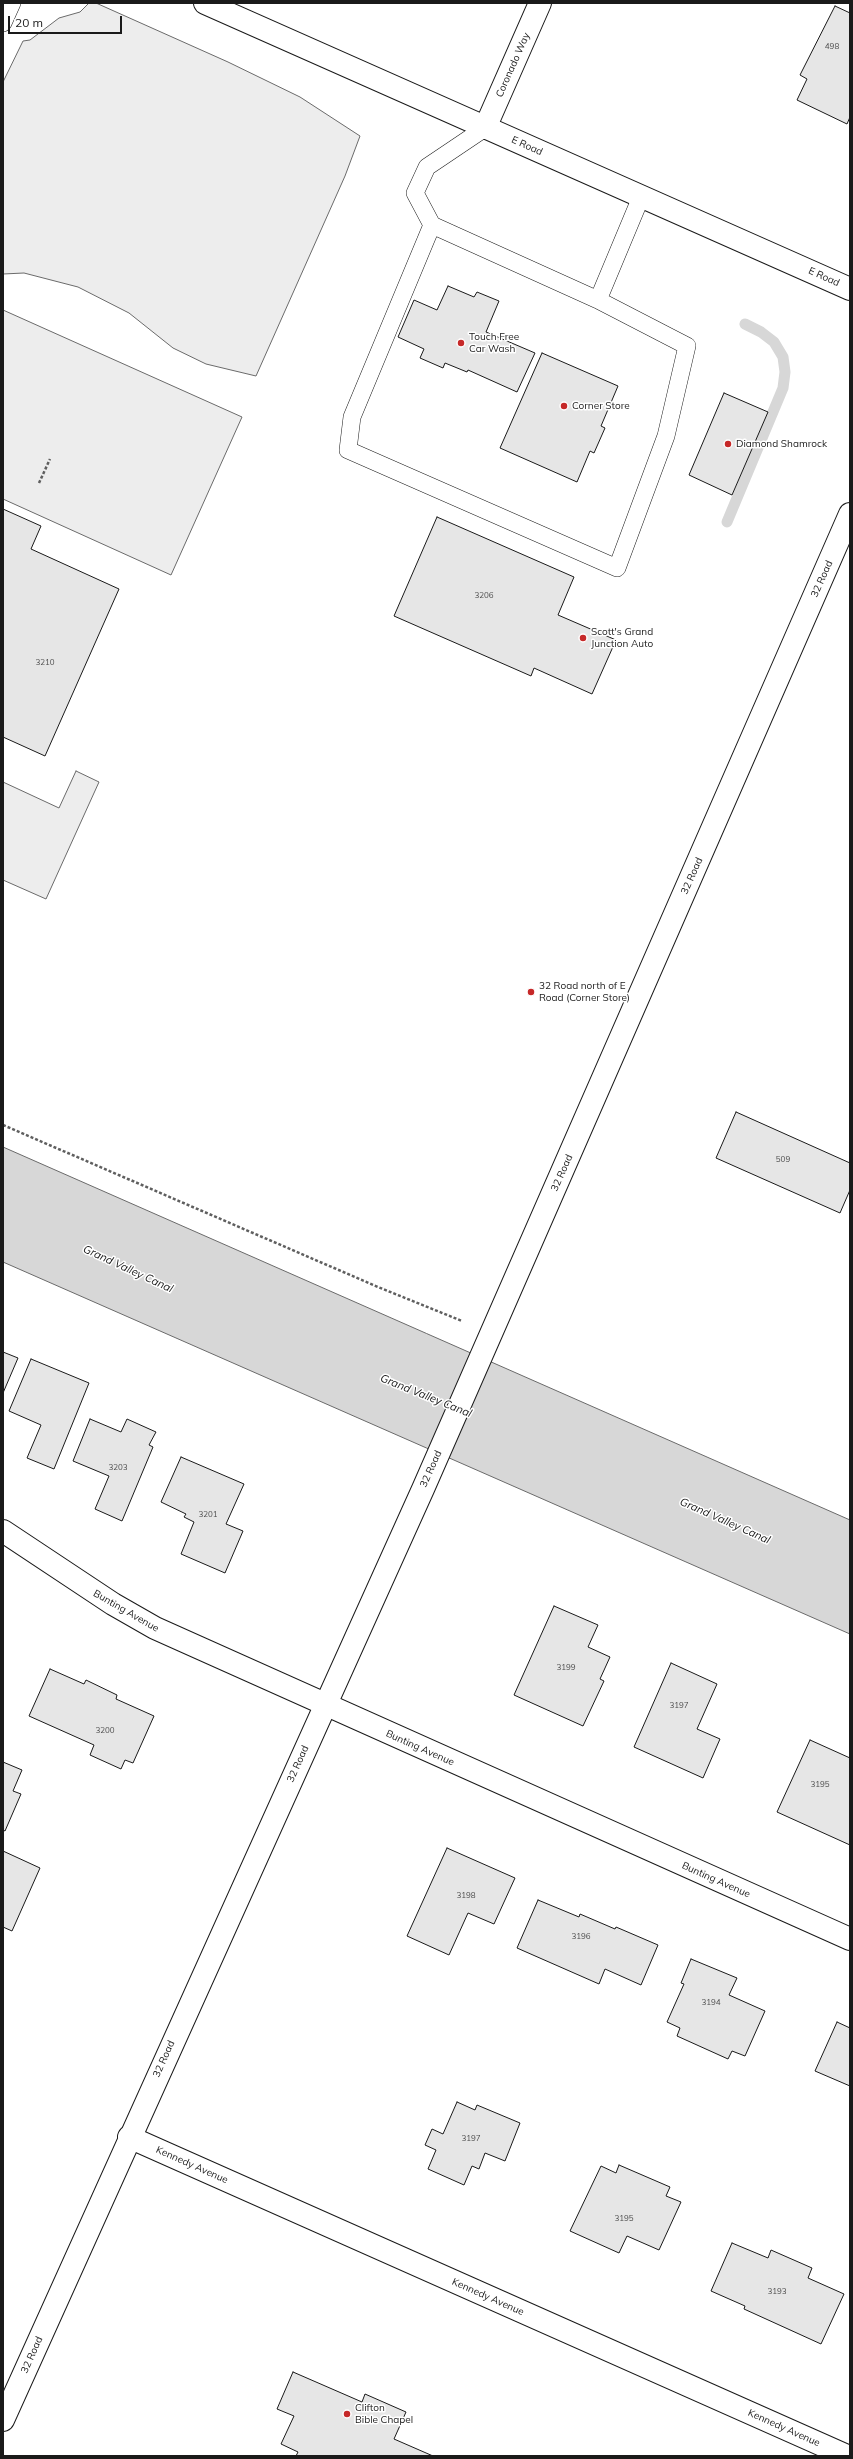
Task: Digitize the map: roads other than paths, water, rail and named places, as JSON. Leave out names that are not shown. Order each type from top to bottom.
[{"type":"street","name":"E Road","points":[[205,3],[850,289]]},
{"type":"street","name":"Coronado Way","points":[[485,128],[540,3]]},
{"type":"street","name":"32 Road","points":[[3,2420],[129,2137],[423,1489],[850,514]]},
{"type":"street","name":"Bunting Avenue","points":[[3,1531],[113,1604],[155,1628],[325,1706],[850,1939]]},
{"type":"street","name":"Kennedy Avenue","points":[[129,2137],[847,2456]]},
{"type":"lane","points":[[3,23],[12,3]]},
{"type":"lane","points":[[432,225],[352,417],[348,450],[617,568],[666,436],[687,346],[598,300],[432,225],[415,193],[427,167],[485,128]]},
{"type":"lane","points":[[598,300],[642,197]]},
{"type":"water","name":"Grand Valley Canal","points":[[3,1147],[850,1520],[850,1634],[3,1262]]},
{"type":"waterway","points":[[727,522],[783,388],[785,372],[783,357],[774,342],[761,332],[745,324]]},
{"type":"place","name":"Touch Free Car Wash","points":[[461,343]]},
{"type":"place","name":"Corner Store","points":[[564,406]]},
{"type":"place","name":"Diamond Shamrock","points":[[728,444]]},
{"type":"place","name":"Scott's Grand Junction Auto","points":[[583,638]]},
{"type":"place","name":"32 Road north of E Road (Corner Store)","points":[[531,992]]},
{"type":"place","name":"Clifton Bible Chapel","points":[[347,2414]]}]
